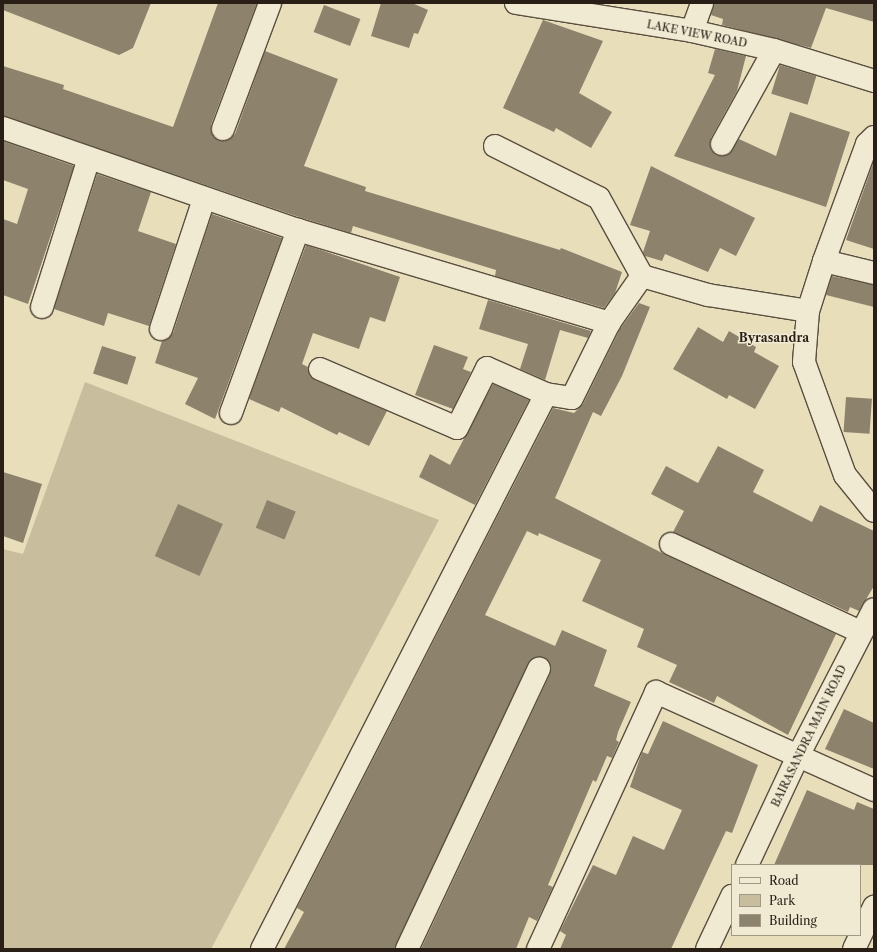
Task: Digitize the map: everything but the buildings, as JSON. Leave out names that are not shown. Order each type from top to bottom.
[{"type":"street","points":[[222,129],[270,3]]},
{"type":"street","name":"LAKE VIEW ROAD","points":[[516,3],[550,5],[692,31],[774,50],[874,81]]},
{"type":"street","points":[[692,31],[702,3]]},
{"type":"street","points":[[722,144],[774,50]]},
{"type":"street","points":[[3,128],[204,199],[298,230],[609,323]]},
{"type":"street","points":[[874,137],[867,144],[824,261],[808,311],[804,362],[845,475],[874,511]]},
{"type":"street","points":[[495,146],[600,198],[642,276],[708,295],[808,311]]},
{"type":"street","points":[[42,307],[89,158]]},
{"type":"street","points":[[161,329],[204,199]]},
{"type":"street","points":[[231,412],[298,230]]},
{"type":"street","points":[[824,261],[874,273]]},
{"type":"street","points":[[320,369],[457,428],[488,368],[546,394],[572,398],[609,323],[642,276]]},
{"type":"street","points":[[262,949],[546,394]]},
{"type":"street","points":[[671,544],[870,620]]},
{"type":"street","name":"BAIRASANDRA MAIN ROAD","points":[[747,864],[798,756],[870,620]]},
{"type":"street","points":[[407,949],[539,670]]},
{"type":"street","points":[[538,949],[656,692],[874,790]]},
{"type":"street","points":[[707,949],[731,898]]},
{"type":"street","points":[[861,934],[874,907]]},
{"type":"street","points":[[854,949],[860,936]]},
{"type":"green space","points":[[85,382],[439,520],[211,949],[3,949],[3,549],[23,554]]},
{"type":"district","name":"Byrasandra","points":[[774,338]]}]
